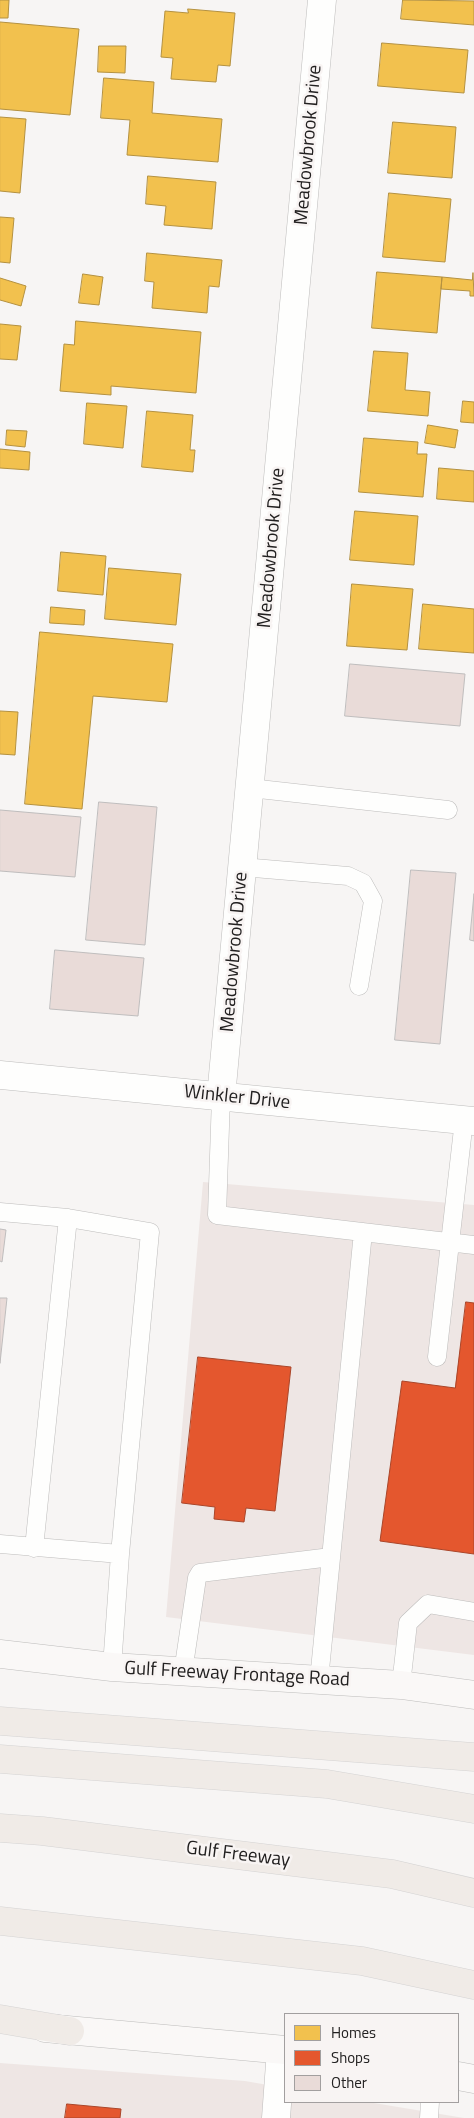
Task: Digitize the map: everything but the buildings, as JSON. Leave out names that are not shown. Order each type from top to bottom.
[{"type":"highway","points":[[0,1721],[474,1757]]},
{"type":"highway","points":[[0,1760],[327,1784],[474,1809]]},
{"type":"highway","name":"Gulf Freeway","points":[[0,1828],[52,1832],[392,1874],[474,1893]]},
{"type":"highway","points":[[0,1921],[362,1961],[474,1985]]},
{"type":"highway","points":[[0,2019],[70,2031]]},
{"type":"main road","name":"Gulf Freeway Frontage Road","points":[[0,1654],[112,1668],[401,1685],[474,1695]]},
{"type":"main road","points":[[0,2024],[283,2050]]},
{"type":"main road","points":[[459,2076],[474,2079]]},
{"type":"street","name":"Meadowbrook Drive","points":[[221,1097],[322,0]]},
{"type":"street","name":"Winkler Drive","points":[[0,1075],[469,1120]]},
{"type":"street","points":[[276,2118],[283,2050]]},
{"type":"lane","points":[[250,788],[448,810]]},
{"type":"lane","points":[[242,867],[348,876],[363,883],[372,901],[359,986]]},
{"type":"lane","points":[[221,1097],[218,1215],[474,1245]]},
{"type":"lane","points":[[437,1357],[449,1242],[469,1120]]},
{"type":"lane","points":[[0,1212],[68,1218],[150,1232],[120,1554],[112,1668]]},
{"type":"lane","points":[[34,1548],[68,1218]]},
{"type":"lane","points":[[319,1680],[363,1232]]},
{"type":"lane","points":[[0,1544],[120,1554]]},
{"type":"lane","points":[[183,1672],[197,1578],[200,1573],[331,1557]]},
{"type":"lane","points":[[401,1685],[408,1624],[428,1604],[474,1612]]},
{"type":"lane","points":[[428,2118],[430,2103]]},
{"type":"shaded area","points":[[203,1182],[474,1205],[474,1655],[166,1617]]},
{"type":"shaded area","points":[[0,2063],[245,2081],[284,2088],[284,2103],[374,2103],[464,2118],[0,2118]]}]
